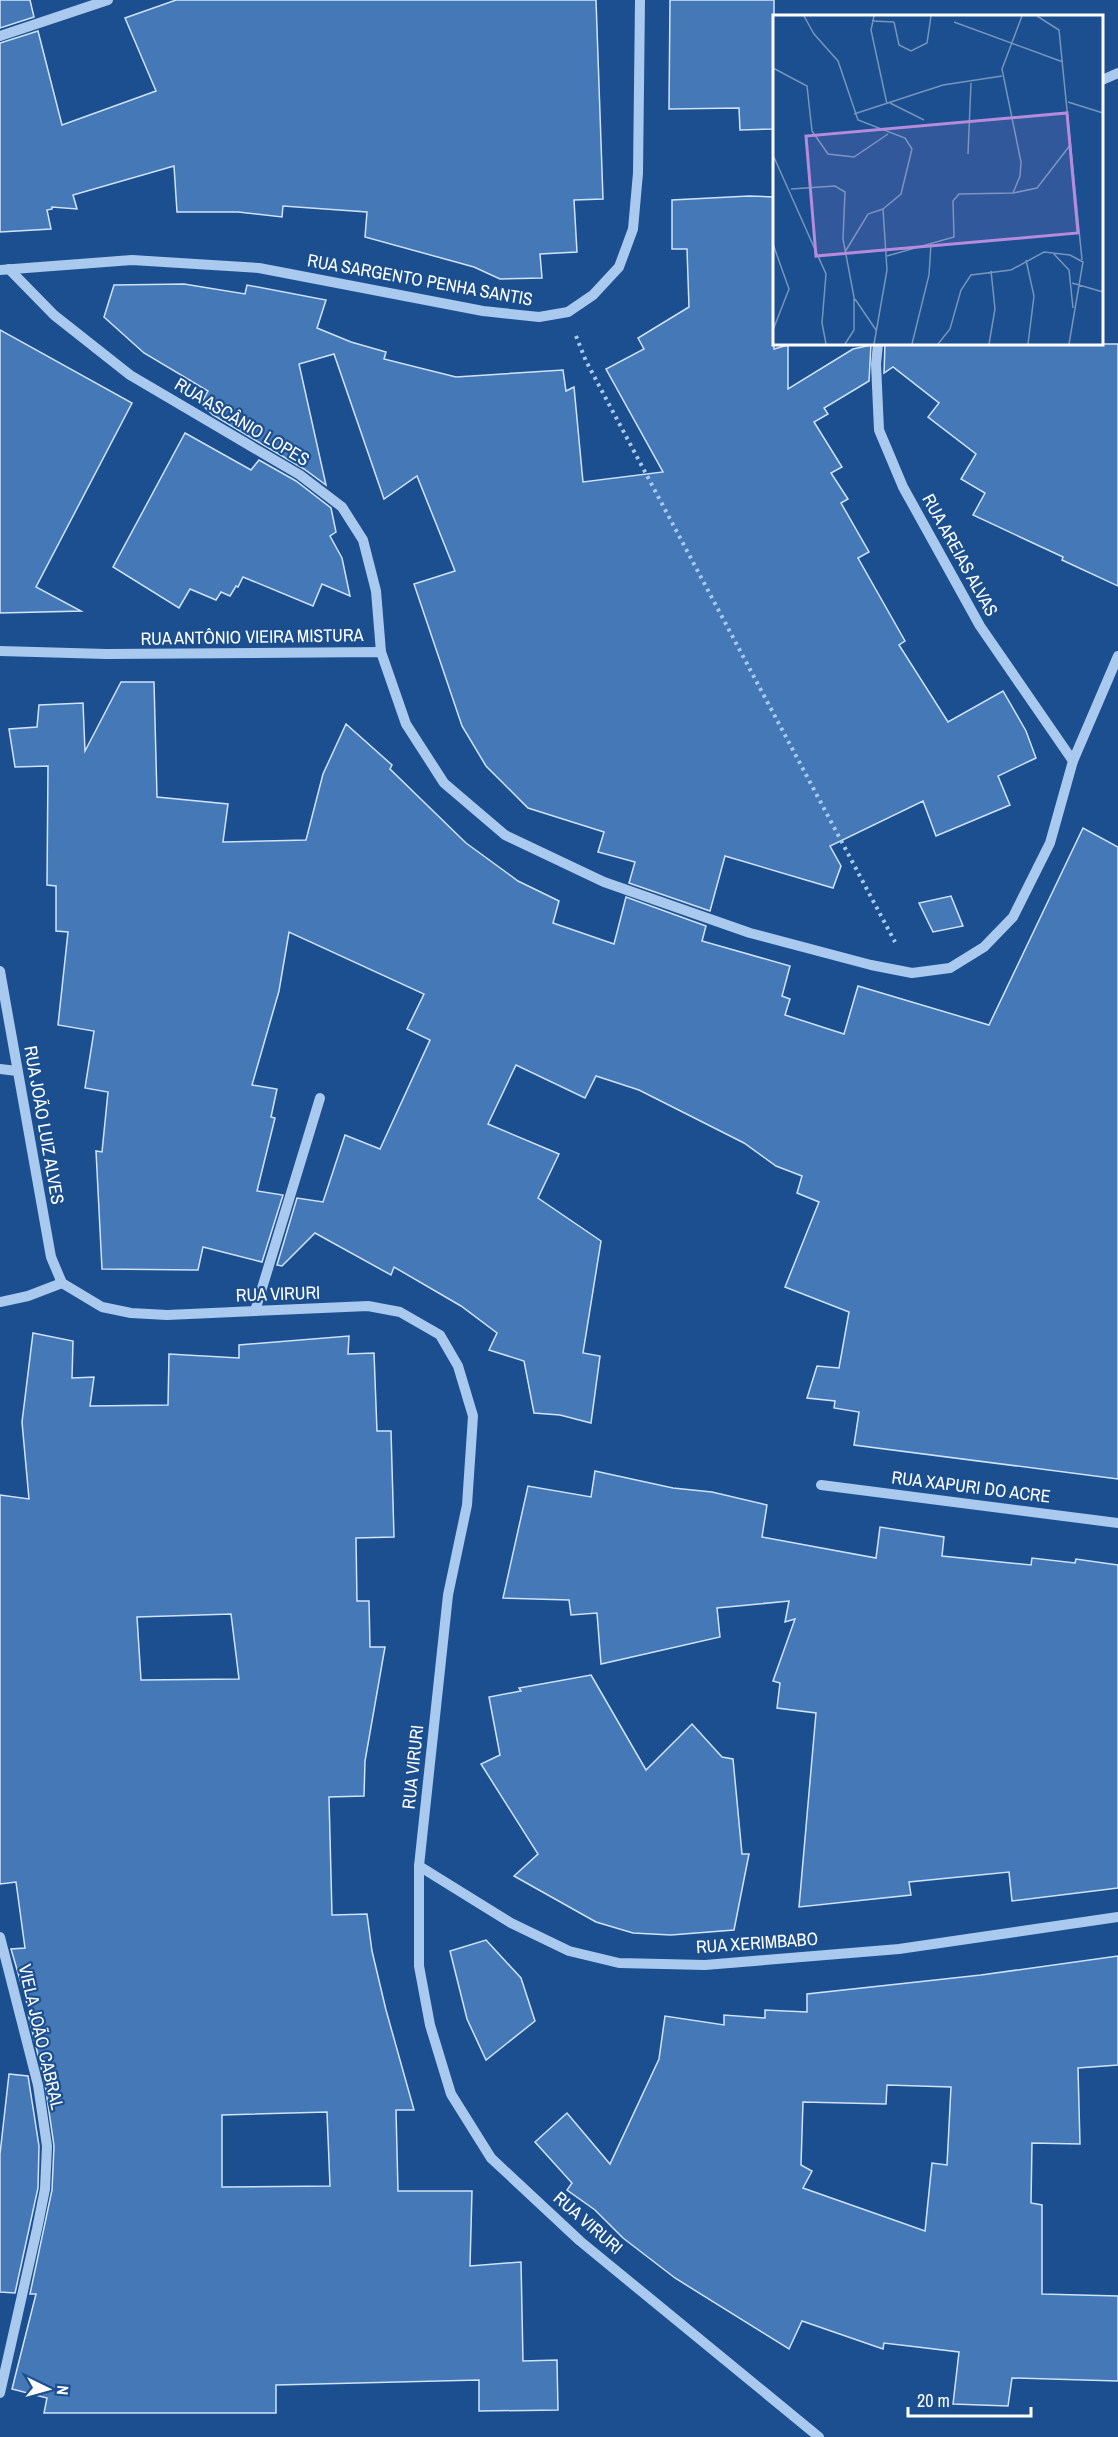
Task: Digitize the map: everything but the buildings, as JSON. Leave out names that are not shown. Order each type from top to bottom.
[{"type":"street","points":[[0,36],[108,0]]},
{"type":"street","name":"RUA SARGENTO PENHA SANTIS","points":[[4,270],[132,260],[260,268],[483,311],[539,317],[568,312],[593,295],[619,267],[633,229],[638,173],[640,0]]},
{"type":"street","points":[[1103,79],[1118,73]]},
{"type":"street","name":"RUA ASCÂNIO LOPES","points":[[4,270],[54,315],[130,375],[300,475],[342,507],[363,540],[376,591],[381,652]]},
{"type":"street","name":"RUA AREIAS ALVAS","points":[[878,345],[876,364],[879,430],[903,487],[980,627],[1073,761]]},
{"type":"street","name":"RUA ANTÔNIO VIEIRA MISTURA","points":[[0,651],[106,654],[381,652],[406,724],[444,783],[505,835],[604,882],[750,933],[871,965],[912,973],[950,968],[984,948],[1013,917],[1050,843],[1073,761],[1118,656]]},
{"type":"street","name":"RUA JOÃO LUIZ ALVES","points":[[0,971],[51,1257],[62,1283]]},
{"type":"street","points":[[0,1070],[17,1071]]},
{"type":"street","points":[[255,1311],[320,1098]]},
{"type":"street","points":[[0,1302],[28,1296],[62,1283]]},
{"type":"street","name":"RUA VIRURI","points":[[62,1283],[102,1307],[130,1313],[167,1315],[368,1306],[400,1312],[440,1335],[458,1366],[473,1416],[467,1505],[448,1595],[419,1866],[420,1966],[430,2025],[451,2094],[491,2158],[580,2241],[819,2437]]},
{"type":"street","name":"RUA XAPURI DO ACRE","points":[[821,1485],[1118,1523]]},
{"type":"street","name":"RUA XERIMBABO","points":[[419,1866],[511,1923],[569,1951],[619,1963],[705,1965],[899,1949],[1118,1917]]},
{"type":"street","name":"VIELA JOÃO CABRAL","points":[[0,1937],[38,2085],[47,2146],[45,2189],[0,2393]]},
{"type":"path","points":[[568,312],[586,361],[912,973]]}]
